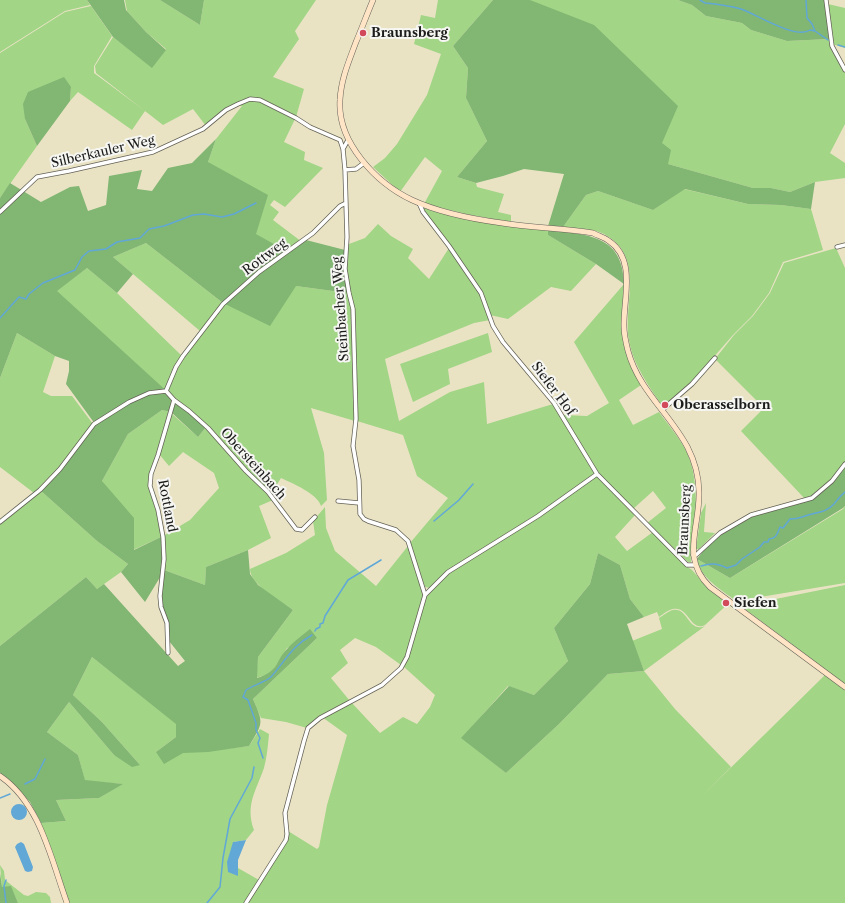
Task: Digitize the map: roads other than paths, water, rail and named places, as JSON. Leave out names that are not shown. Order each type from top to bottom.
[{"type":"main road","name":"Braunsberg","points":[[373,0],[348,62],[340,93],[341,119],[348,140],[356,154],[382,180],[399,193],[419,203],[449,213],[490,221],[593,234],[614,244],[622,256],[626,272],[627,292],[624,327],[628,351],[641,381],[683,438],[689,449],[697,472],[699,499],[693,555],[695,565],[700,576],[710,587],[845,687]]},
{"type":"main road","points":[[0,776],[6,780],[28,803],[39,823],[67,903]]},
{"type":"street","points":[[826,0],[832,46],[845,70]]},
{"type":"street","name":"Silberkauler Weg","points":[[0,212],[4,210],[37,177],[69,172],[153,152],[203,130],[226,110],[250,99],[260,100],[310,127],[340,140],[343,149]]},
{"type":"street","points":[[348,140],[343,149],[346,170],[356,169],[364,163]]},
{"type":"street","name":"Steinbacher Weg","points":[[346,170],[347,237],[345,269],[352,308],[356,419],[354,446],[359,480],[359,503]]},
{"type":"street","name":"Rottweg","points":[[166,391],[176,367],[183,356],[223,304],[259,272],[313,233],[340,206],[346,203]]},
{"type":"street","name":"Siefer Hof","points":[[419,203],[423,212],[449,246],[481,293],[493,326],[503,342],[554,403],[597,474],[687,565],[695,565]]},
{"type":"street","points":[[837,247],[845,245]]},
{"type":"street","points":[[662,410],[692,384],[714,358]]},
{"type":"street","points":[[0,522],[40,490],[60,469],[94,424],[129,402],[148,393],[166,391],[174,400]]},
{"type":"street","name":"Obersteinbach","points":[[174,400],[208,428],[246,471],[268,492],[296,529],[302,530],[314,517]]},
{"type":"street","name":"Rottland","points":[[168,653],[167,623],[161,607],[160,596],[164,559],[162,537],[158,510],[150,486],[151,474],[174,400]]},
{"type":"street","points":[[693,555],[720,533],[752,515],[812,498],[832,481],[845,464]]},
{"type":"street","points":[[246,903],[286,840],[287,834],[285,813],[308,728],[320,718],[382,685],[400,668],[407,657],[425,595],[448,572],[538,516],[597,474]]},
{"type":"street","points":[[338,501],[359,503],[360,514],[364,519],[396,530],[408,541],[425,595]]},
{"type":"water","points":[[19,804],[25,806],[27,812],[25,818],[19,820],[13,818],[11,812],[13,806]]},
{"type":"water","points":[[246,840],[238,860],[238,876],[228,872],[227,862],[233,842]]},
{"type":"water","points":[[21,842],[24,844],[33,867],[32,871],[25,871],[15,847]]},
{"type":"waterway","points":[[700,0],[705,3],[741,9],[795,32],[810,30],[815,31]]},
{"type":"waterway","points":[[806,0],[807,18],[815,31],[828,40]]},
{"type":"waterway","points":[[838,45],[845,47]]},
{"type":"waterway","points":[[0,318],[19,297],[26,299],[29,294],[43,283],[75,270],[82,257],[89,251],[106,249],[117,242],[140,238],[149,229],[164,226],[193,215],[204,214],[222,217],[234,214],[256,203]]},
{"type":"waterway","points":[[434,521],[459,500],[473,484]]},
{"type":"waterway","points":[[701,566],[714,564],[727,568],[736,565],[760,547],[764,542],[768,542],[769,539],[775,537],[780,527],[783,528],[790,519],[828,509],[845,492]]},
{"type":"waterway","points":[[315,631],[320,627],[320,624],[323,623],[325,616],[348,580],[381,560]]},
{"type":"waterway","points":[[263,758],[258,743],[260,738],[256,730],[256,723],[248,700],[243,697],[246,690],[271,677],[294,649],[312,635]]},
{"type":"waterway","points":[[25,784],[35,779],[45,759]]},
{"type":"waterway","points":[[207,903],[220,887],[223,858],[230,819],[252,778],[254,767]]},
{"type":"waterway","points":[[0,798],[10,794]]},
{"type":"waterway","points":[[6,880],[4,886],[6,903]]},
{"type":"place","name":"Braunsberg","points":[[363,33]]},
{"type":"place","name":"Oberasselborn","points":[[665,405]]},
{"type":"place","name":"Siefen","points":[[726,603]]}]
